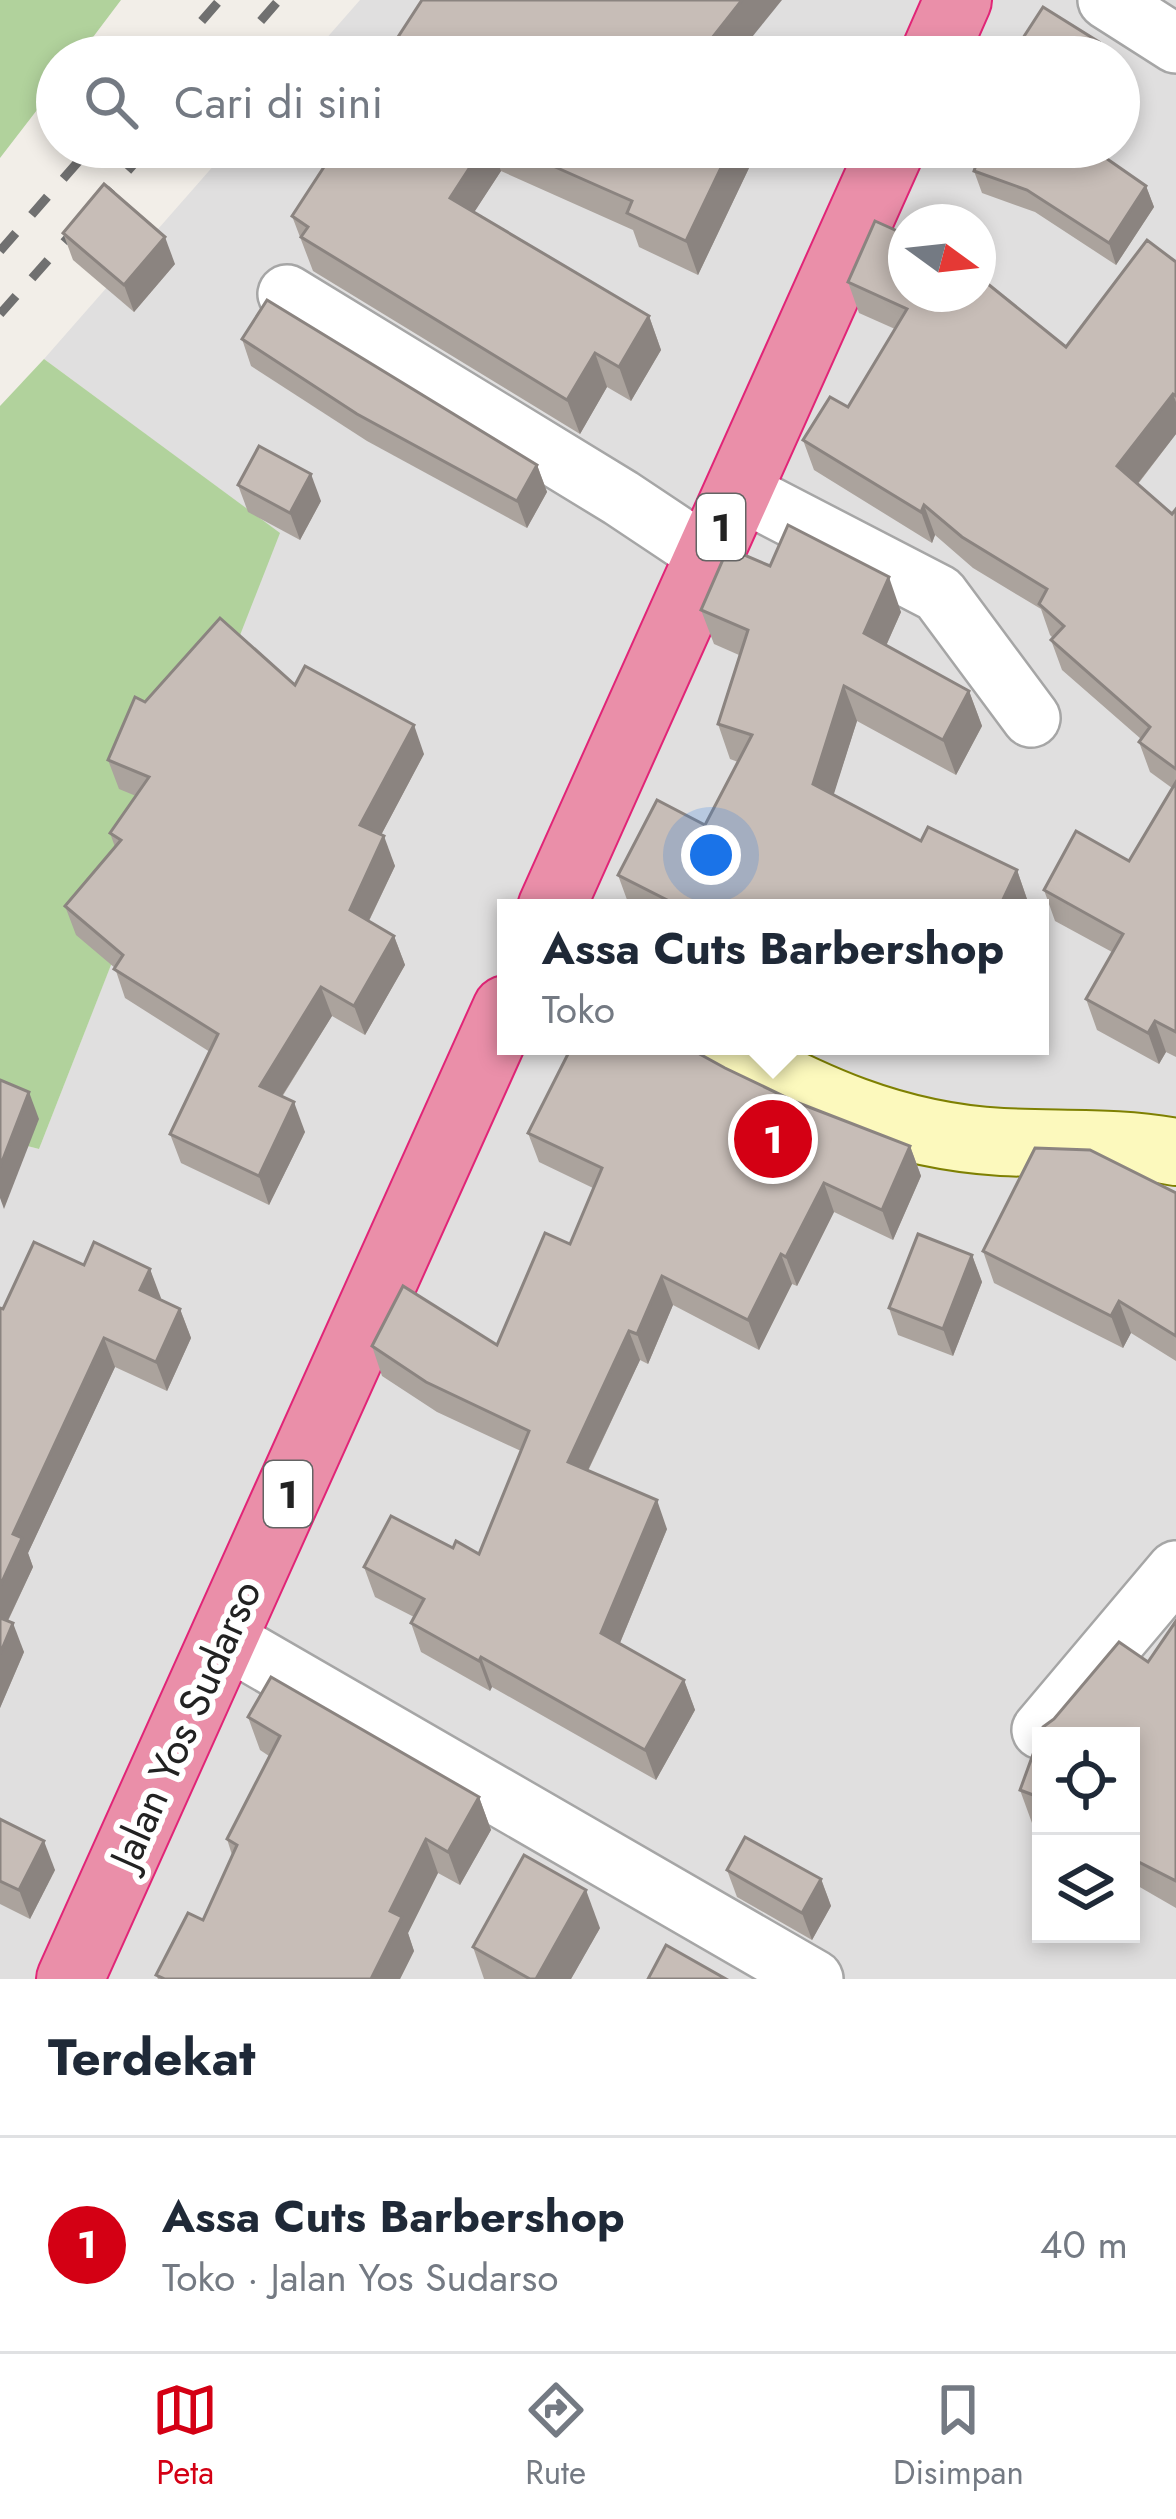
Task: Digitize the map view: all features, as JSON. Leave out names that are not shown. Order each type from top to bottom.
[{"type":"highway","points":[[942,36],[958,0]]},
{"type":"highway","name":"1","points":[[555,899],[883,168]]},
{"type":"highway","name":"Jalan Yos Sudarso","points":[[70,1979],[497,1029]]},
{"type":"street","points":[[1107,0],[1176,44]]},
{"type":"street","points":[[287,294],[708,556]]},
{"type":"street","points":[[738,490],[939,594],[1031,718]]},
{"type":"street","points":[[736,1055],[854,1114],[929,1132],[998,1142],[1142,1145],[1176,1152]]},
{"type":"street","points":[[1044,1727],[1176,1570]]},
{"type":"street","points":[[224,1638],[814,1979]]},
{"type":"shaded area","points":[[360,0],[1176,0],[1176,1979],[0,1979],[0,1139],[39,1149],[279,533],[44,359],[212,168],[1140,168],[1140,36],[328,36]]},
{"type":"green space","points":[[0,0],[121,0],[94,36],[36,36],[36,111],[0,158]]},
{"type":"green space","points":[[44,359],[280,533],[39,1149],[0,1139],[0,406]]},
{"type":"building","points":[[422,0],[742,0],[714,36],[399,36]]},
{"type":"building","points":[[1043,7],[1089,36],[1024,36]]},
{"type":"building","points":[[323,168],[469,168],[450,198],[649,316],[619,367],[595,353],[567,400],[301,237],[308,227],[292,216]]},
{"type":"building","points":[[557,168],[721,168],[686,241],[627,213],[632,201]]},
{"type":"building","points":[[1120,168],[1146,186],[1109,243],[1027,190],[974,171]]},
{"type":"building","points":[[104,184],[165,237],[124,285],[63,233]]},
{"type":"building","points":[[875,221],[888,227],[888,300],[848,282]]},
{"type":"building","points":[[1147,240],[1176,262],[1176,396],[1117,466],[1172,514],[1176,509],[1176,769],[1139,742],[1150,727],[1051,640],[1064,626],[1039,604],[1047,589],[962,537],[924,505],[921,512],[803,440],[830,397],[848,407],[905,312],[996,312],[996,291],[1066,347]]},
{"type":"building","points":[[267,300],[537,465],[517,501],[357,414],[242,339]]},
{"type":"building","points":[[259,446],[311,474],[290,513],[238,485]]},
{"type":"building","points":[[788,525],[889,577],[864,633],[969,691],[943,740],[844,686],[813,784],[921,841],[928,827],[1017,870],[1003,899],[665,899],[618,875],[657,800],[705,825],[752,735],[718,724],[748,630],[701,610],[728,548],[770,566]]},
{"type":"building","points":[[220,618],[295,685],[305,666],[414,725],[360,825],[384,836],[350,910],[394,936],[354,1006],[321,987],[260,1086],[294,1102],[259,1176],[170,1134],[218,1034],[114,969],[123,955],[65,906],[121,840],[110,833],[149,777],[108,760],[135,697],[145,702]]},
{"type":"building","points":[[1176,782],[1176,1032],[1155,1021],[1148,1033],[1086,999],[1123,934],[1044,890],[1076,831],[1129,861]]},
{"type":"building","points":[[567,1055],[701,1055],[796,1102],[910,1146],[882,1210],[824,1183],[748,1320],[662,1276],[637,1334],[629,1331],[568,1462],[657,1500],[601,1633],[684,1680],[645,1750],[411,1623],[424,1599],[364,1567],[391,1516],[453,1548],[456,1541],[479,1554],[529,1431],[426,1382],[372,1346],[403,1286],[497,1345],[545,1233],[570,1244],[602,1168],[528,1133]]},
{"type":"building","points":[[0,1080],[29,1092],[0,1167]]},
{"type":"building","points":[[1035,1148],[1090,1150],[1176,1193],[1176,1336],[1119,1301],[1111,1316],[983,1251]]},
{"type":"building","points":[[918,1234],[972,1255],[943,1329],[889,1308]]},
{"type":"building","points":[[34,1242],[84,1265],[94,1242],[150,1269],[140,1290],[180,1309],[156,1362],[104,1338],[13,1534],[22,1538],[0,1586],[0,1308]]},
{"type":"building","points":[[0,1618],[13,1623],[0,1654]]},
{"type":"building","points":[[1176,1621],[1176,1881],[1140,1863],[1140,1727],[1043,1727],[1119,1642],[1148,1662]]},
{"type":"building","points":[[271,1677],[479,1797],[448,1852],[426,1839],[390,1911],[402,1917],[371,1979],[165,1979],[156,1975],[188,1913],[203,1920],[237,1845],[227,1839],[280,1736],[248,1717]]},
{"type":"building","points":[[1032,1757],[1032,1795],[1020,1790]]},
{"type":"building","points":[[0,1819],[44,1841],[19,1890],[0,1881]]},
{"type":"building","points":[[745,1837],[821,1879],[802,1913],[727,1870]]},
{"type":"building","points":[[524,1855],[586,1890],[536,1979],[473,1947]]},
{"type":"building","points":[[666,1945],[726,1979],[648,1979]]},
{"type":"railway","points":[[188,36],[220,0]]},
{"type":"railway","points":[[247,36],[279,0]]},
{"type":"railway","points":[[0,251],[73,168]]},
{"type":"railway","points":[[0,314],[130,168]]},
{"type":"place","name":"Assa Cuts Barbershop","points":[[773,1139]]}]
